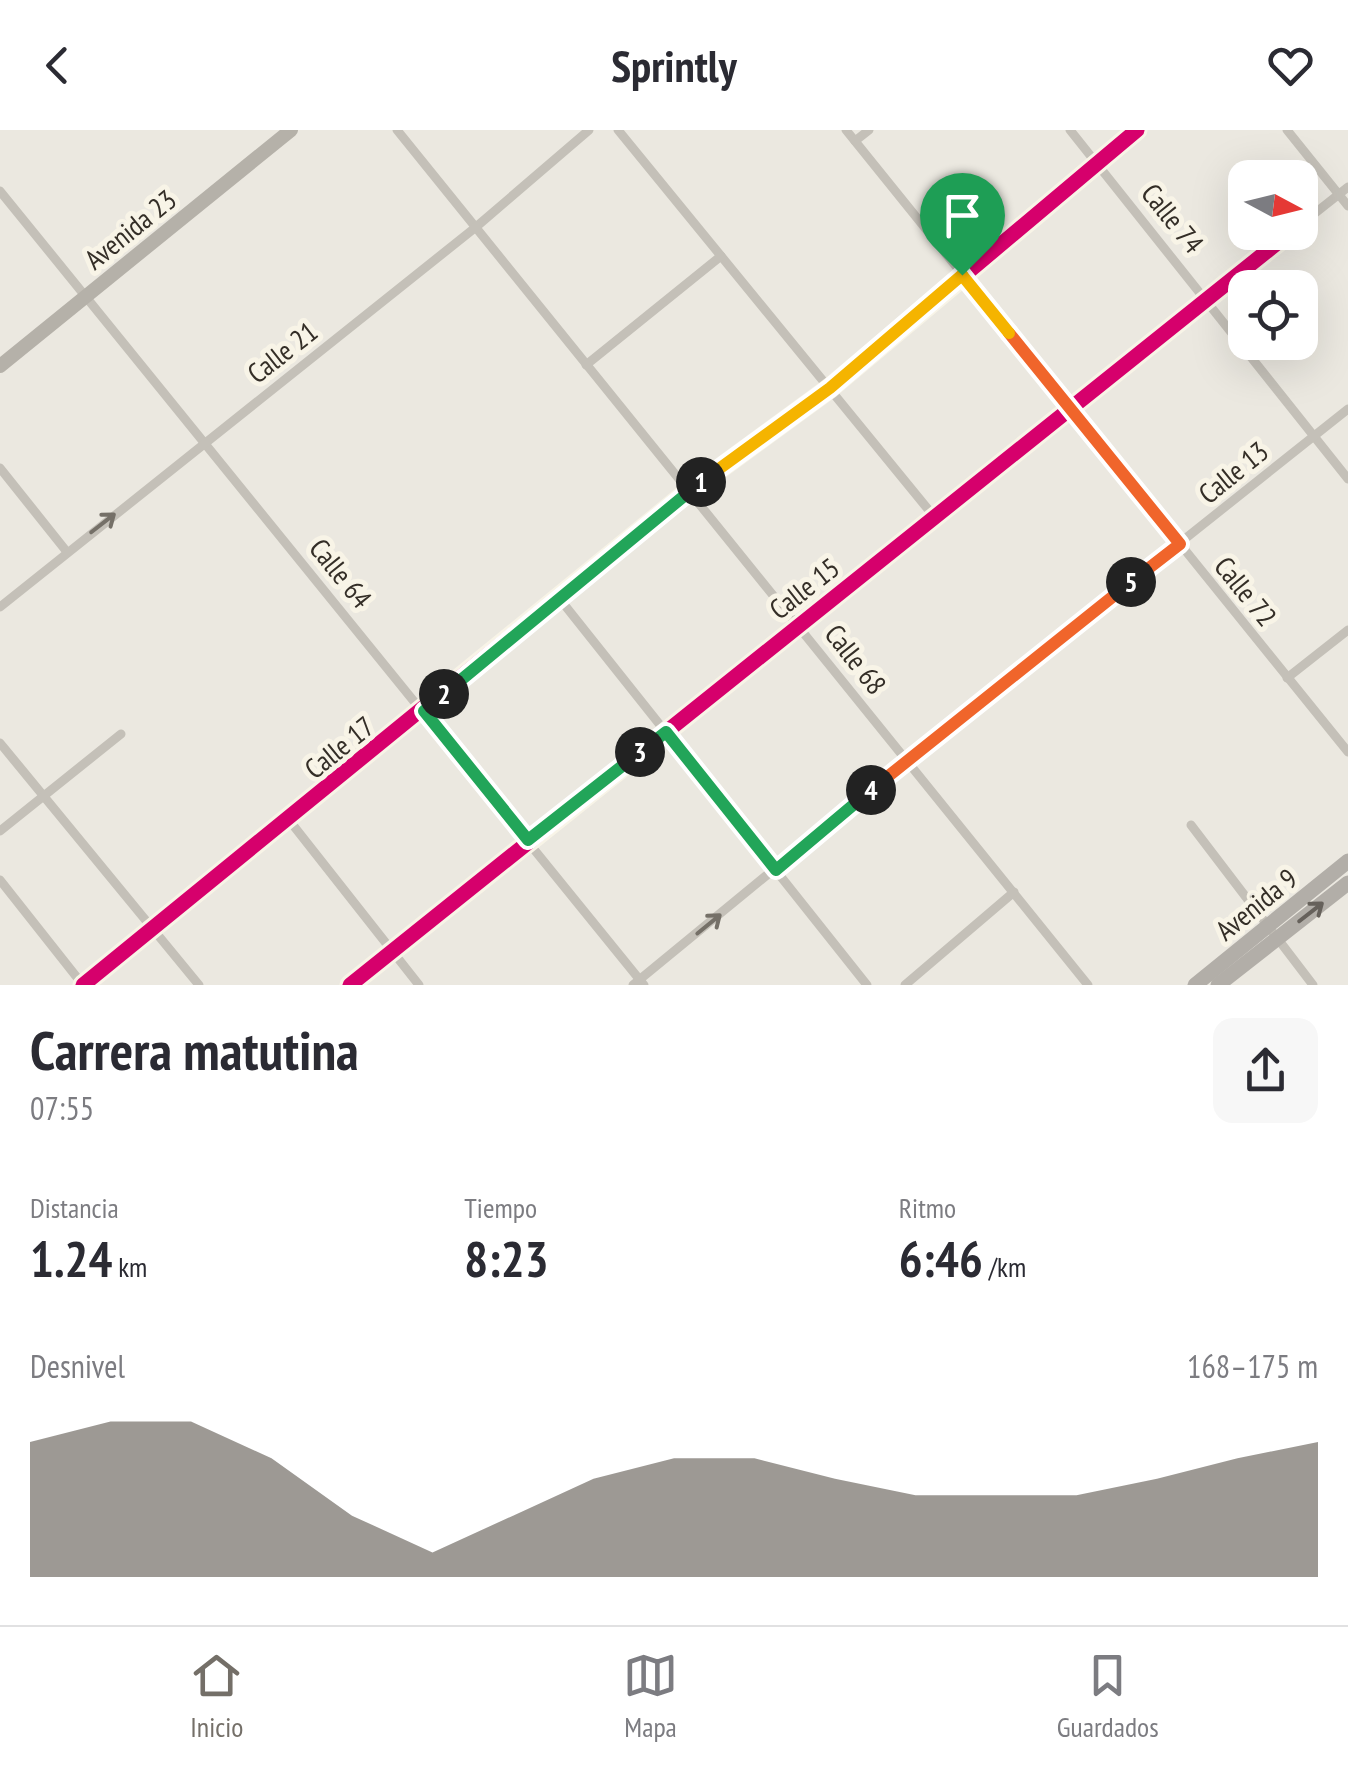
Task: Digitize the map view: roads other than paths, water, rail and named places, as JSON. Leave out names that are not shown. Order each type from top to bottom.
[{"type":"main road","name":"Avenida 9","points":[[1218,985],[1348,861]]},
{"type":"main road","name":"Avenida 9","points":[[1195,985],[1348,883]]},
{"type":"street","name":"Avenida 23","points":[[0,366],[292,130]]},
{"type":"street","name":"Calle 68","points":[[397,130],[1088,985]]},
{"type":"street","name":"Calle 21","points":[[0,607],[476,227],[589,130]]},
{"type":"street","points":[[618,130],[936,519]]},
{"type":"street","name":"Calle 72","points":[[846,130],[1348,752]]},
{"type":"street","points":[[855,141],[869,130]]},
{"type":"street","name":"Calle 74","points":[[1070,130],[1348,480]]},
{"type":"street","name":"Calle 17","points":[[83,985],[424,711],[688,492],[830,388],[1137,130]]},
{"type":"street","points":[[1287,130],[1348,206]]},
{"type":"street","points":[[1318,211],[1348,187]]},
{"type":"street","name":"Calle 64","points":[[0,191],[424,711],[639,983]]},
{"type":"street","name":"Calle 15","points":[[350,985],[1268,250]]},
{"type":"street","points":[[586,365],[721,256]]},
{"type":"street","name":"Calle 13","points":[[639,983],[907,760],[1348,409]]},
{"type":"street","points":[[0,468],[67,552]]},
{"type":"street","points":[[559,598],[868,985]]},
{"type":"street","points":[[1287,678],[1348,630]]},
{"type":"street","points":[[0,832],[121,734]]},
{"type":"street","points":[[0,743],[198,985]]},
{"type":"street","points":[[289,820],[419,985]]},
{"type":"street","points":[[1190,825],[1313,985]]},
{"type":"street","points":[[0,880],[83,985]]},
{"type":"street","points":[[904,985],[1014,892]]}]
